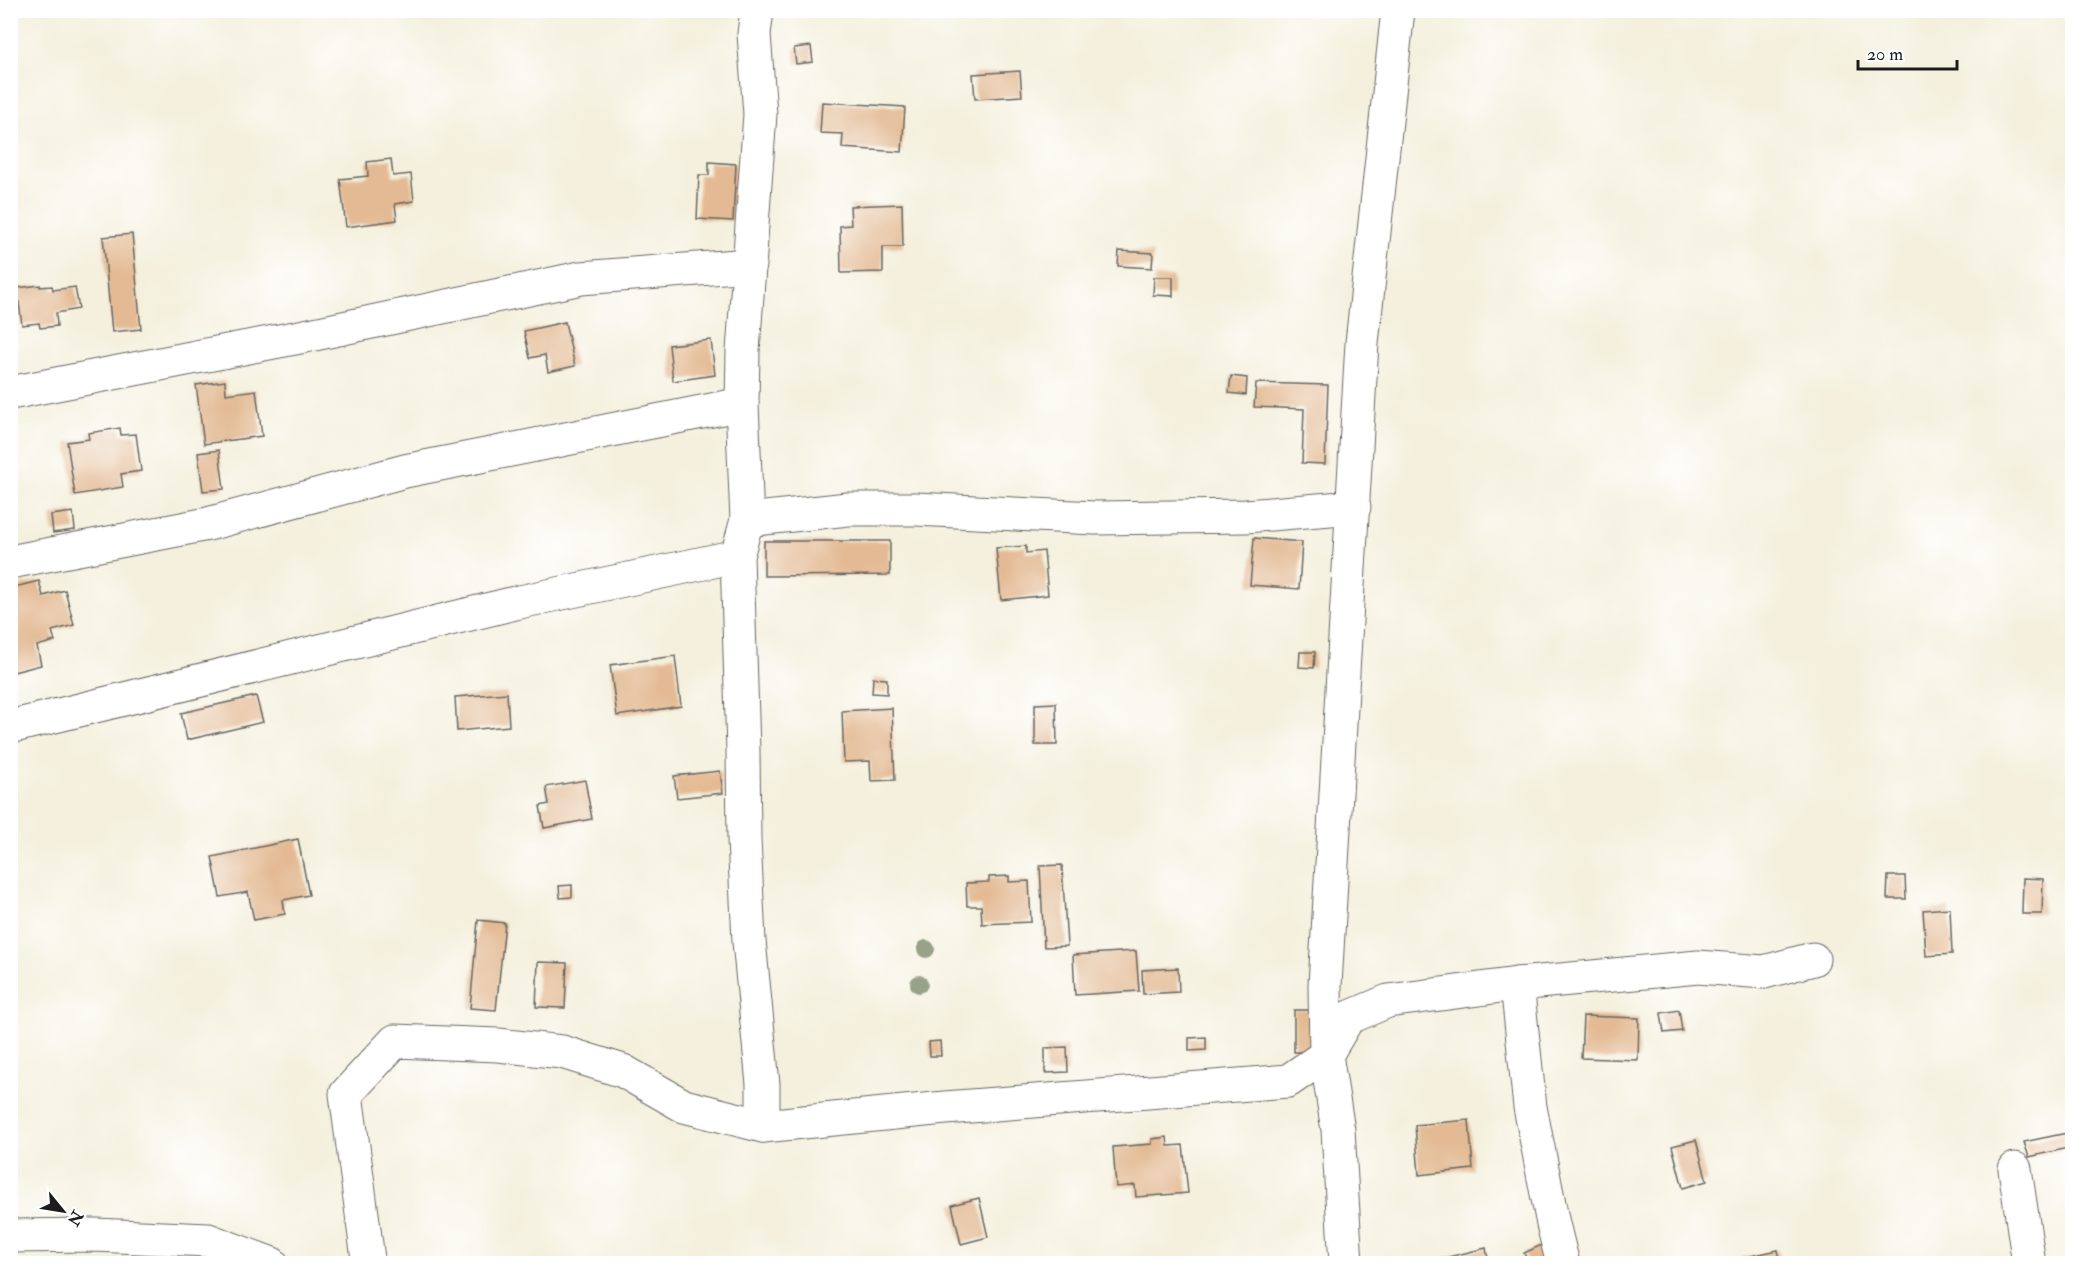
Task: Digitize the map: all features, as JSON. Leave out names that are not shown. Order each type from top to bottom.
[{"type":"street","points":[[757,10],[754,34],[760,114],[743,351],[742,404],[747,520],[737,556],[744,839],[749,941],[763,1084],[763,1126]]},
{"type":"street","points":[[1346,1263],[1338,1130],[1326,1055],[1325,985],[1362,343],[1398,10]]},
{"type":"street","points":[[10,393],[305,336],[581,278],[750,265]]},
{"type":"street","points":[[10,562],[208,525],[405,471],[742,404]]},
{"type":"street","points":[[747,520],[848,509],[916,509],[1095,518],[1245,516],[1354,507]]},
{"type":"street","points":[[10,727],[515,603],[737,556]]},
{"type":"street","points":[[366,1263],[368,1259],[346,1094],[394,1041],[498,1046],[561,1052],[623,1071],[684,1106],[763,1126],[945,1108],[1288,1081],[1326,1055],[1348,1018],[1388,1001],[1517,984],[1698,967],[1764,972],[1813,958]]},
{"type":"street","points":[[1517,984],[1530,1107],[1563,1263]]},
{"type":"street","points":[[2015,1169],[2028,1263]]},
{"type":"street","points":[[10,1236],[95,1235],[208,1240],[272,1263]]},
{"type":"building","points":[[811,46],[813,62],[796,64],[794,48]]},
{"type":"building","points":[[1020,71],[1022,96],[975,99],[973,74]]},
{"type":"building","points":[[822,102],[905,107],[902,152],[842,148],[843,134],[820,133]]},
{"type":"building","points":[[391,159],[393,176],[411,174],[414,201],[395,204],[397,220],[346,227],[340,179],[368,176],[367,162]]},
{"type":"building","points":[[709,162],[736,164],[733,221],[697,219],[699,175],[709,175]]},
{"type":"building","points":[[902,204],[903,247],[883,247],[883,272],[841,273],[840,226],[851,225],[850,206]]},
{"type":"building","points":[[132,234],[141,329],[112,332],[103,237]]},
{"type":"building","points":[[1119,251],[1153,253],[1152,268],[1118,266]]},
{"type":"building","points":[[1154,277],[1173,277],[1173,296],[1153,295]]},
{"type":"building","points":[[40,285],[40,287],[52,286],[53,290],[75,287],[79,309],[56,313],[57,326],[40,328],[39,323],[22,325],[17,288]]},
{"type":"building","points":[[565,322],[575,366],[548,372],[545,355],[530,358],[524,331]]},
{"type":"building","points":[[711,340],[715,375],[673,381],[669,345]]},
{"type":"building","points":[[1231,376],[1247,378],[1246,395],[1229,393]]},
{"type":"building","points":[[225,381],[226,394],[256,390],[262,436],[204,444],[196,385]]},
{"type":"building","points":[[1256,383],[1328,385],[1325,464],[1302,463],[1304,409],[1254,407]]},
{"type":"building","points":[[120,428],[121,435],[136,434],[141,471],[121,474],[123,487],[75,495],[67,442],[89,439],[88,433]]},
{"type":"building","points":[[219,450],[224,489],[203,491],[198,453]]},
{"type":"building","points":[[73,512],[75,530],[53,533],[51,515]]},
{"type":"building","points":[[1254,538],[1302,542],[1299,589],[1250,585]]},
{"type":"building","points":[[764,541],[890,541],[890,575],[764,576]]},
{"type":"building","points":[[1026,546],[1026,553],[1044,551],[1048,595],[1001,600],[996,548]]},
{"type":"building","points":[[39,581],[43,596],[65,590],[74,625],[52,631],[55,641],[37,646],[41,665],[10,673],[10,588]]},
{"type":"building","points":[[1300,652],[1315,652],[1314,668],[1299,667]]},
{"type":"building","points":[[675,656],[681,706],[617,716],[610,665]]},
{"type":"building","points":[[873,678],[887,679],[887,694],[872,693]]},
{"type":"building","points":[[507,693],[509,726],[457,731],[455,697]]},
{"type":"building","points":[[256,696],[263,722],[187,740],[181,713]]},
{"type":"building","points":[[1056,703],[1057,745],[1035,745],[1035,704]]},
{"type":"building","points":[[892,708],[895,780],[871,781],[870,761],[844,762],[842,711]]},
{"type":"building","points":[[720,771],[723,793],[677,798],[674,776]]},
{"type":"building","points":[[585,780],[592,819],[544,828],[540,806],[549,804],[546,787]]},
{"type":"building","points":[[298,839],[309,895],[283,900],[285,914],[254,920],[248,892],[220,897],[212,857]]},
{"type":"building","points":[[1062,865],[1067,946],[1044,947],[1040,866]]},
{"type":"building","points":[[1009,876],[1009,882],[1029,881],[1031,922],[982,924],[981,906],[967,906],[966,883],[989,882],[989,877]]},
{"type":"building","points":[[1888,876],[1905,876],[1906,899],[1887,899]]},
{"type":"building","points":[[2023,878],[2043,879],[2042,914],[2022,914]]},
{"type":"building","points":[[572,885],[572,897],[560,898],[559,886]]},
{"type":"building","points":[[1950,908],[1952,954],[1926,956],[1923,910]]},
{"type":"building","points":[[478,920],[505,923],[496,1010],[470,1008]]},
{"type":"building","points":[[1136,951],[1139,991],[1075,995],[1073,955]]},
{"type":"building","points":[[538,962],[567,963],[565,1008],[536,1007]]},
{"type":"building","points":[[1178,968],[1179,992],[1143,994],[1142,970]]},
{"type":"building","points":[[1294,1010],[1315,1010],[1315,1052],[1294,1052]]},
{"type":"building","points":[[1679,1010],[1682,1031],[1664,1033],[1661,1013]]},
{"type":"building","points":[[1583,1016],[1639,1018],[1638,1060],[1581,1058]]},
{"type":"building","points":[[1206,1037],[1206,1050],[1189,1051],[1189,1038]]},
{"type":"building","points":[[940,1041],[941,1056],[930,1056],[929,1042]]},
{"type":"building","points":[[1067,1047],[1068,1072],[1045,1073],[1045,1048]]},
{"type":"building","points":[[1469,1120],[1473,1169],[1419,1175],[1415,1125]]},
{"type":"building","points":[[2072,1132],[2072,1147],[2029,1157],[2024,1142]]},
{"type":"building","points":[[1167,1137],[1168,1146],[1183,1145],[1188,1193],[1136,1197],[1135,1185],[1116,1187],[1113,1147],[1152,1144],[1152,1139]]},
{"type":"building","points":[[1696,1140],[1707,1181],[1683,1188],[1672,1146]]},
{"type":"building","points":[[979,1198],[988,1237],[961,1244],[952,1205]]},
{"type":"building","points":[[1546,1243],[1556,1264],[1529,1264],[1524,1253]]},
{"type":"building","points":[[1486,1248],[1489,1264],[1423,1264],[1423,1263]]},
{"type":"building","points":[[1778,1250],[1781,1264],[1742,1264],[1741,1258]]}]
